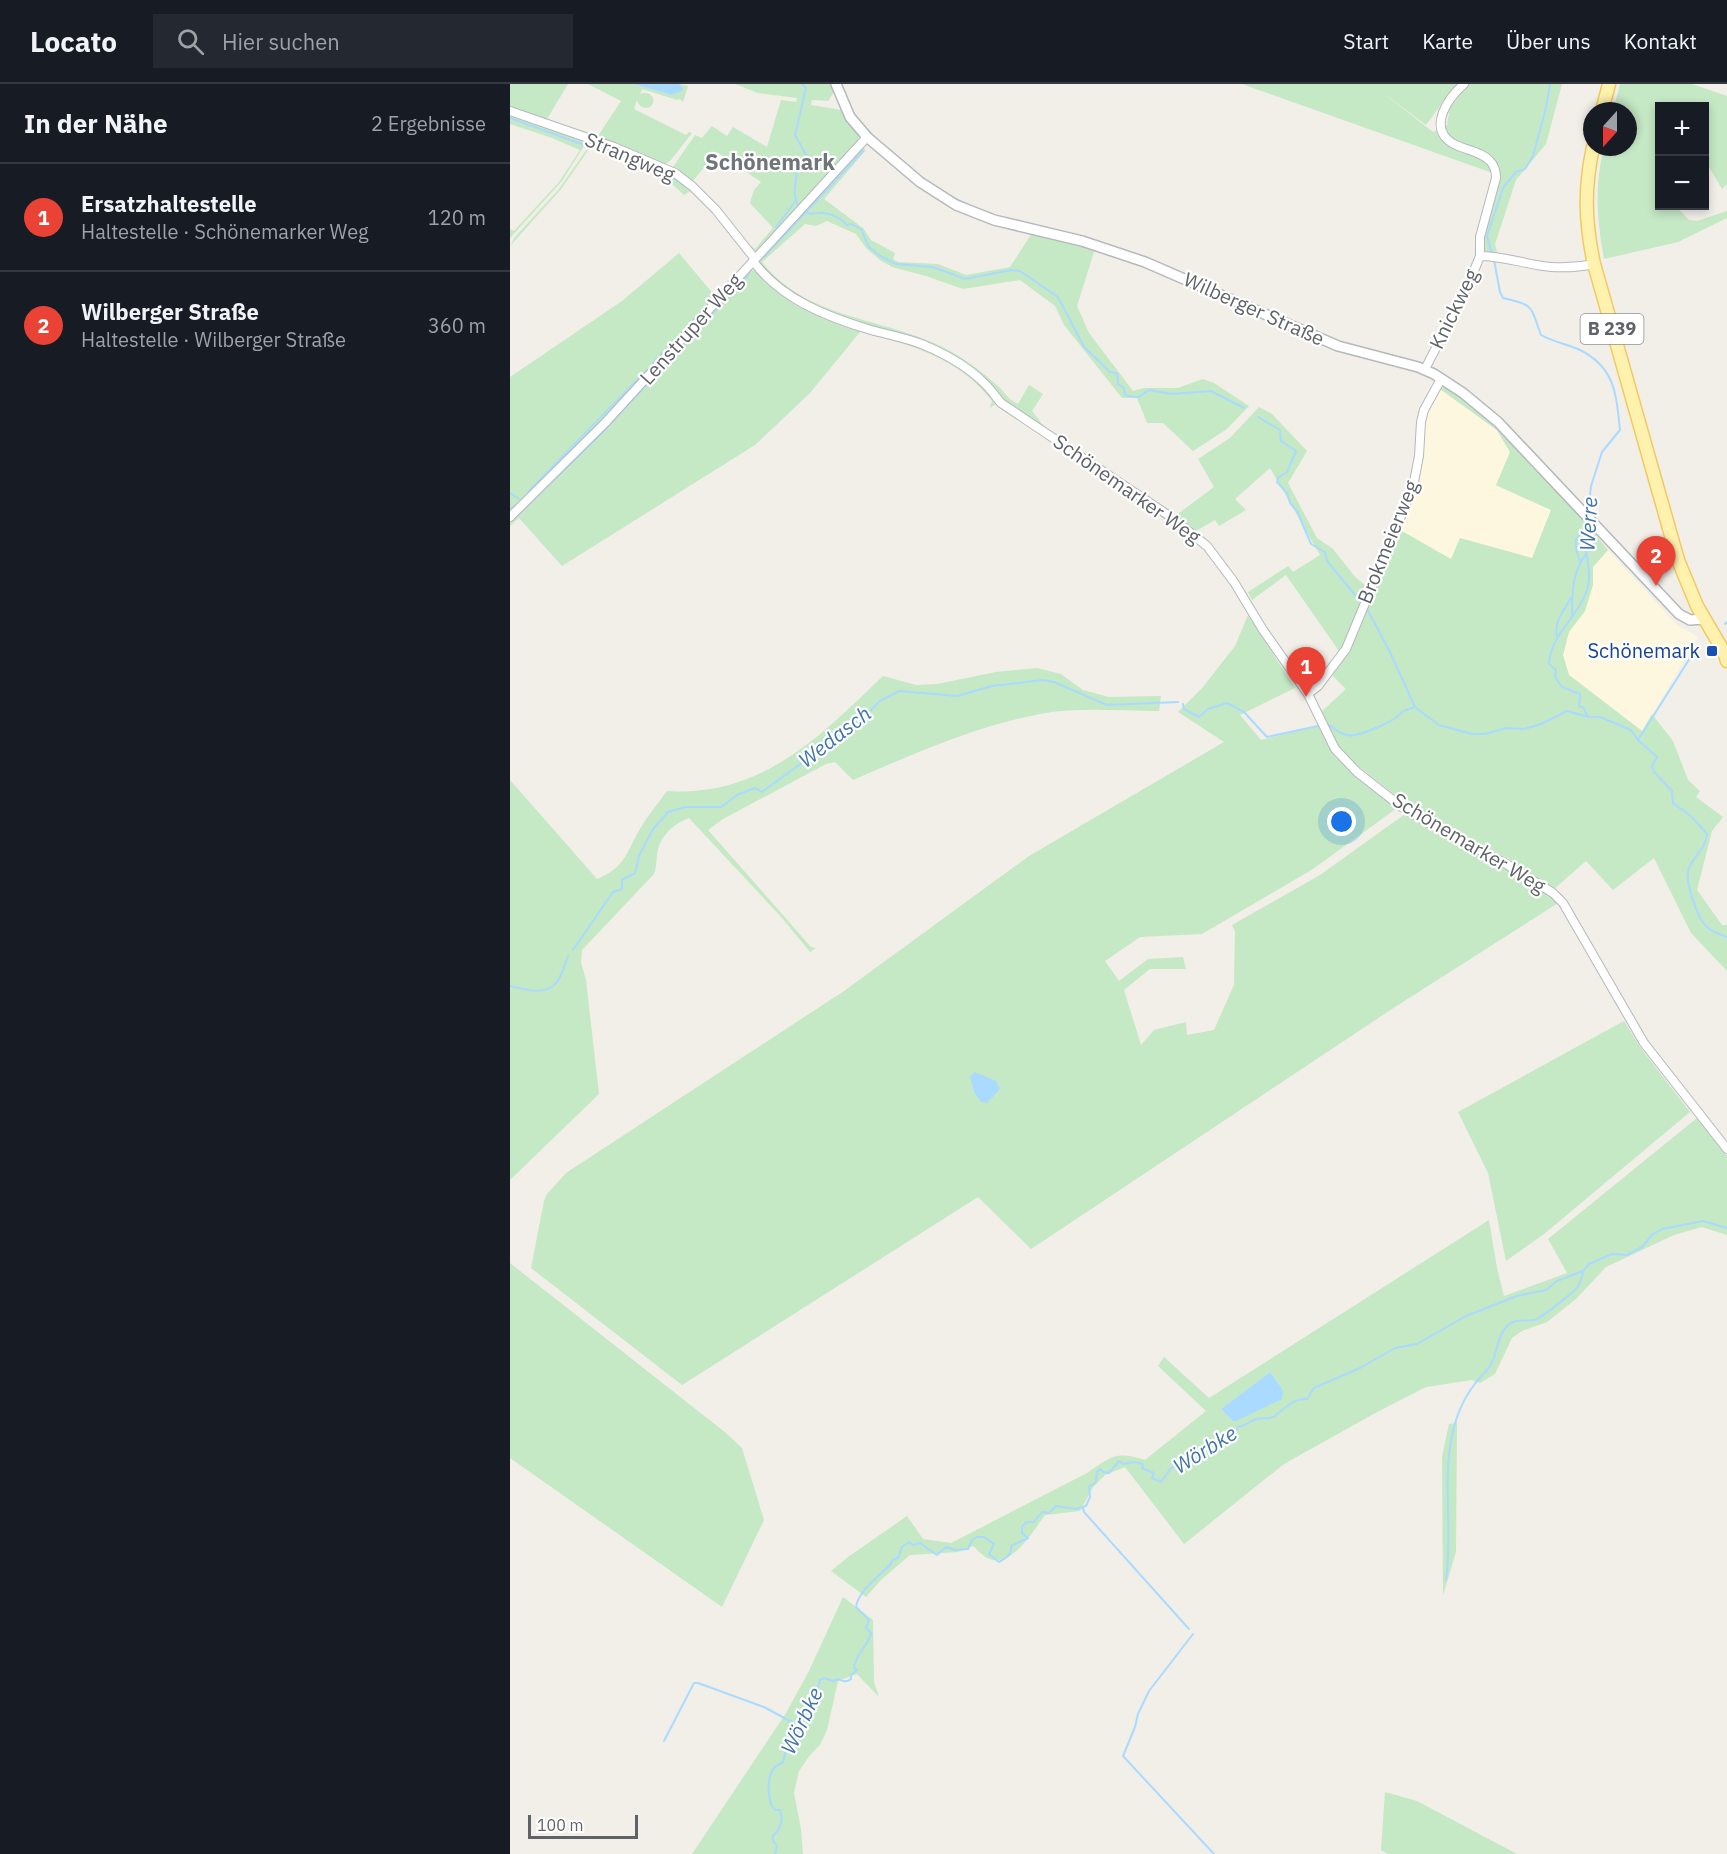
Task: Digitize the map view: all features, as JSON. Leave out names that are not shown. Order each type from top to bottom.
[{"type":"main road","points":[[1604,102],[1609,84]]},
{"type":"main road","name":"B 239","points":[[1591,156],[1585,201],[1594,264],[1680,568],[1704,619],[1726,656]]},
{"type":"street","name":"Wilberger Straße","points":[[836,84],[850,117],[867,137],[920,183],[956,205],[978,215],[1012,225],[1099,246],[1172,273],[1338,346],[1425,369],[1442,379],[1498,422],[1679,614],[1690,620],[1704,619]]},
{"type":"street","points":[[1464,84],[1454,92],[1445,106],[1441,123],[1443,132],[1449,140],[1487,158],[1496,169],[1496,178],[1480,237],[1488,256]]},
{"type":"street","name":"Strangweg","points":[[510,111],[614,147],[675,173],[716,210],[754,260]]},
{"type":"street","name":"Lenstruper Weg","points":[[510,517],[605,423],[867,137]]},
{"type":"street","name":"Knickweg","points":[[1425,369],[1467,288],[1488,256],[1550,267],[1594,264]]},
{"type":"street","name":"Schönemarker Weg","points":[[754,260],[763,275],[780,289],[820,311],[853,324],[916,342],[955,361],[984,382],[1001,403],[1189,530],[1220,561],[1263,630],[1308,694],[1335,749],[1357,772],[1403,808],[1503,862],[1553,893],[1563,903],[1644,1043],[1727,1149]]},
{"type":"street","name":"Brokmeierweg","points":[[1308,694],[1318,686],[1346,650],[1414,482],[1424,410],[1442,379]]},
{"type":"shaded area","points":[[1440,389],[1496,430],[1510,452],[1496,486],[1551,510],[1532,559],[1460,538],[1447,569],[1400,538],[1416,481],[1427,410]]},
{"type":"shaded area","points":[[1608,550],[1677,625],[1698,637],[1643,731],[1569,675],[1563,655],[1569,632],[1585,611],[1593,585],[1593,567]]},
{"type":"green space","points":[[510,84],[568,84],[547,119],[572,128],[510,109]]},
{"type":"green space","points":[[588,84],[634,84],[671,95],[683,88],[679,84],[688,86],[683,102],[680,99],[642,89],[640,94],[647,93],[652,96],[652,104],[648,108],[643,108],[637,100],[634,109],[686,135],[689,132],[692,133],[671,160],[664,165],[596,139],[621,101]]},
{"type":"green space","points":[[735,84],[831,84],[834,92],[828,101],[812,100],[811,105],[842,110],[859,134],[858,141],[852,148],[757,251],[752,250],[751,246],[755,249],[773,228],[750,203],[754,190],[761,182],[717,152],[692,182],[673,167],[695,135],[702,138],[712,126],[727,136],[733,127],[767,147],[781,100],[796,102],[797,98],[758,93]]},
{"type":"green space","points":[[1242,84],[1562,84],[1546,144],[1516,180],[1495,244],[1497,252],[1482,251],[1484,232],[1501,176]],"holes":[[[1378,89],[1426,125],[1451,91],[1458,97],[1450,108],[1447,125],[1433,132]]]},
{"type":"green space","points":[[1620,84],[1692,84],[1727,96],[1727,184],[1722,189],[1709,167],[1709,102],[1655,102],[1655,210],[1680,210],[1689,220],[1697,221],[1727,211],[1727,218],[1678,242],[1604,259],[1598,203],[1602,156],[1637,156],[1637,102],[1615,102]]},
{"type":"green space","points":[[510,114],[587,141],[562,181],[510,238],[510,229],[514,231],[559,182],[580,150],[510,124]]},
{"type":"green space","points":[[594,143],[665,172],[703,200],[690,191],[684,195],[663,177],[641,165],[591,146],[562,188],[510,246],[515,237],[559,189],[587,149]]},
{"type":"green space","points":[[863,147],[866,150],[824,199],[863,228],[871,240],[895,253],[893,259],[898,262],[938,264],[966,275],[1010,267],[1032,233],[1095,249],[1077,306],[1089,333],[1133,391],[1144,388],[1178,388],[1203,379],[1214,383],[1249,406],[1227,429],[1193,451],[1163,423],[1147,423],[1137,398],[1122,398],[1064,325],[1055,306],[1020,280],[963,289],[892,267],[866,248],[856,234],[827,221],[816,226],[805,224],[762,262],[779,280],[820,305],[911,334],[951,352],[968,362],[1018,404],[1029,385],[1043,394],[1032,411],[1046,429],[1018,412],[942,352],[836,316],[794,295],[759,266],[758,260]]},
{"type":"green space","points":[[679,253],[715,296],[723,290],[624,399],[510,514],[510,377],[622,301]]},
{"type":"green space","points":[[750,269],[758,273],[779,292],[799,303],[825,314],[905,340],[954,364],[976,381],[996,404],[990,408],[992,401],[979,386],[949,363],[915,348],[860,332],[810,393],[755,445],[562,566],[519,518],[510,526],[510,520]]},
{"type":"green space","points":[[1445,386],[1489,421],[1581,517],[1608,550],[1593,567],[1593,585],[1585,611],[1569,632],[1563,655],[1569,675],[1642,731],[1652,714],[1673,741],[1688,780],[1700,791],[1696,797],[1723,817],[1712,831],[1697,890],[1722,925],[1727,925],[1727,971],[1691,933],[1654,858],[1613,890],[1586,861],[1554,889],[1507,858],[1411,807],[1343,754],[1319,714],[1346,689],[1332,675],[1346,654],[1402,531],[1451,559],[1460,538],[1532,558],[1551,510],[1496,485],[1510,452],[1497,430],[1440,389]]},
{"type":"green space","points":[[1259,407],[1272,414],[1307,451],[1288,483],[1317,538],[1333,549],[1356,578],[1366,586],[1348,636],[1339,651],[1286,575],[1252,600],[1248,592],[1288,566],[1293,572],[1320,555],[1270,468],[1235,499],[1246,510],[1219,526],[1215,520],[1194,532],[1175,516],[1214,487],[1198,459],[1230,438]]},
{"type":"green space","points":[[1248,615],[1295,688],[1240,715],[1261,740],[1318,726],[1335,757],[1397,808],[1313,869],[1202,934],[1140,937],[1105,961],[1119,981],[1148,959],[1183,957],[1186,969],[1150,969],[1124,990],[1141,1045],[1154,1030],[1186,1022],[1187,1035],[1214,1030],[1234,985],[1235,931],[1232,925],[1320,875],[1405,814],[1504,865],[1558,903],[1395,1007],[1031,1249],[978,1197],[682,1385],[531,1268],[544,1201],[547,1194],[566,1173],[844,991],[1029,856],[1224,742],[1178,712],[1203,687],[1235,646]]},
{"type":"green space","points":[[1037,668],[1061,674],[1083,690],[1109,697],[1161,696],[1159,711],[1069,711],[1016,719],[968,733],[853,780],[835,762],[826,764],[723,819],[708,830],[811,947],[816,948],[810,952],[783,919],[689,818],[670,830],[658,849],[654,874],[582,950],[581,963],[586,980],[599,1094],[510,1180],[510,780],[597,879],[613,871],[622,861],[644,823],[667,791],[701,790],[732,784],[787,759],[836,721],[883,676],[916,685],[937,684],[996,672]]},
{"type":"green space","points":[[1624,1021],[1640,1047],[1690,1112],[1544,1234],[1506,1261],[1488,1173],[1458,1112]]},
{"type":"green space","points":[[1697,1118],[1727,1156],[1727,1235],[1702,1227],[1674,1235],[1606,1267],[1576,1299],[1547,1322],[1522,1331],[1512,1338],[1495,1374],[1480,1383],[1472,1380],[1426,1387],[1379,1411],[1284,1464],[1184,1544],[1125,1467],[1105,1475],[1093,1487],[1080,1511],[1045,1515],[1023,1545],[1001,1560],[987,1558],[973,1546],[958,1552],[910,1555],[881,1580],[866,1597],[831,1571],[907,1516],[923,1539],[951,1543],[1087,1473],[1108,1459],[1127,1456],[1145,1460],[1206,1411],[1158,1366],[1164,1357],[1209,1398],[1489,1220],[1504,1296],[1567,1273],[1548,1239]],"holes":[[[1270,1372],[1283,1390],[1233,1421],[1221,1409]]]},
{"type":"green space","points":[[510,1263],[742,1448],[764,1520],[722,1607],[510,1458]]},
{"type":"green space","points":[[1457,1423],[1456,1552],[1443,1595],[1442,1457],[1449,1424]]},
{"type":"green space","points":[[843,1597],[873,1620],[874,1682],[879,1697],[857,1674],[838,1681],[827,1730],[820,1745],[799,1771],[794,1793],[803,1854],[692,1854],[786,1713],[809,1671]]},
{"type":"green space","points":[[1385,1792],[1417,1801],[1517,1854],[1388,1854],[1381,1850]]},
{"type":"water","points":[[634,84],[679,84],[683,88],[682,91],[671,95]]},
{"type":"water","points":[[975,1072],[996,1081],[1000,1089],[987,1103],[981,1102],[974,1092],[970,1076]]},
{"type":"water","points":[[1270,1372],[1283,1390],[1282,1399],[1236,1421],[1233,1421],[1221,1409]]},
{"type":"waterway","points":[[797,204],[795,190],[797,167],[808,158],[795,135],[806,88],[802,84]]},
{"type":"waterway","name":"Werre","points":[[1492,255],[1487,236],[1503,188],[1516,172],[1525,169],[1533,156],[1550,84]]},
{"type":"waterway","points":[[851,109],[876,139]]},
{"type":"waterway","points":[[510,118],[584,145]]},
{"type":"waterway","points":[[595,144],[620,154]]},
{"type":"waterway","points":[[764,257],[863,151]]},
{"type":"waterway","points":[[668,174],[692,191]]},
{"type":"waterway","points":[[948,195],[972,207]]},
{"type":"waterway","points":[[776,227],[795,202]]},
{"type":"waterway","points":[[805,212],[827,214],[840,219],[847,225],[852,224],[862,230],[868,246],[880,256],[896,264],[933,267],[965,279],[1011,270],[1020,271],[1058,297],[1084,347],[1110,372],[1117,373],[1118,384],[1124,388],[1125,395],[1139,397],[1149,390],[1171,394],[1211,391],[1244,408]]},
{"type":"waterway","name":"Werre","points":[[1494,260],[1503,298],[1530,308],[1541,335],[1592,357],[1601,365],[1612,384],[1620,430],[1602,452],[1591,486],[1588,513]]},
{"type":"waterway","points":[[1172,269],[1189,276]]},
{"type":"waterway","points":[[518,515],[600,435],[749,274]]},
{"type":"waterway","points":[[654,362],[708,305]]},
{"type":"waterway","points":[[528,492],[646,371]]},
{"type":"waterway","points":[[1258,417],[1280,430],[1281,441],[1296,451],[1287,472],[1278,478],[1277,482],[1287,493],[1290,503],[1297,511],[1311,544],[1325,552],[1327,561],[1360,601]]},
{"type":"waterway","points":[[510,493],[519,499]]},
{"type":"waterway","points":[[510,510],[514,506]]},
{"type":"waterway","name":"Werre","points":[[1587,522],[1585,540],[1588,586],[1579,606],[1555,643],[1549,664],[1556,670],[1555,677],[1562,687],[1580,694],[1579,706],[1584,708],[1589,717],[1600,717],[1631,730],[1638,740],[1657,757],[1652,766],[1654,772],[1672,791],[1673,803],[1692,817],[1707,834],[1704,844],[1689,868],[1688,881],[1692,898],[1702,921],[1713,931],[1727,937]]},
{"type":"waterway","points":[[1580,561],[1576,539],[1586,530]]},
{"type":"waterway","points":[[1572,616],[1576,575],[1587,553]]},
{"type":"waterway","points":[[1557,636],[1558,620],[1571,598]]},
{"type":"waterway","points":[[1367,609],[1415,707],[1439,725],[1472,734],[1485,734],[1507,728],[1524,729],[1541,724],[1567,711],[1588,717]]},
{"type":"waterway","points":[[1638,740],[1697,647]]},
{"type":"waterway","name":"Wedasch","points":[[573,950],[613,892],[622,889],[622,880],[635,873],[639,856],[653,829],[668,812],[685,807],[721,807],[737,795],[755,788],[762,792],[862,719],[880,701],[899,691],[957,696],[992,686],[1043,680],[1054,682],[1107,705],[1178,702]]},
{"type":"waterway","name":"Wedasch","points":[[1183,704],[1184,709],[1199,717],[1208,709],[1227,703],[1244,712],[1267,737],[1318,726]]},
{"type":"waterway","name":"Wedasch","points":[[1326,723],[1347,735],[1360,734],[1377,728],[1403,711],[1415,707]]},
{"type":"waterway","name":"Wedasch","points":[[510,986],[534,990],[552,987],[560,977],[568,956]]},
{"type":"waterway","name":"Wörbke","points":[[775,1854],[777,1846],[773,1841],[773,1836],[780,1827],[782,1817],[780,1810],[775,1810],[770,1801],[769,1782],[772,1771],[783,1762],[786,1751],[795,1745],[811,1699],[811,1691],[818,1688],[820,1680],[824,1678],[833,1681],[838,1679],[848,1681],[857,1670],[854,1668],[855,1663],[871,1633],[866,1628],[869,1620],[856,1607],[858,1601],[865,1589],[891,1564],[892,1560],[898,1558],[902,1547],[909,1542],[913,1545],[920,1543],[937,1555],[946,1547],[955,1550],[968,1549],[972,1540],[984,1537],[994,1544],[989,1554],[999,1562],[1006,1558],[1011,1546],[1028,1538],[1022,1533],[1022,1527],[1026,1522],[1034,1522],[1042,1512],[1049,1513],[1056,1506],[1076,1509],[1086,1506],[1090,1497],[1089,1487],[1096,1482],[1097,1472],[1100,1469],[1109,1473],[1119,1461],[1123,1464],[1134,1462],[1143,1464],[1142,1468],[1154,1473],[1152,1478],[1161,1482],[1171,1468],[1188,1460],[1194,1452],[1207,1447],[1238,1427],[1256,1419],[1273,1417],[1293,1402],[1307,1399],[1314,1388],[1360,1368],[1395,1348],[1417,1344],[1466,1316],[1517,1296],[1546,1290],[1557,1281],[1583,1271],[1589,1264],[1612,1254],[1627,1255],[1642,1247],[1653,1234],[1662,1229],[1703,1221],[1727,1228]]},
{"type":"waterway","points":[[1446,1580],[1449,1539],[1449,1457],[1460,1409],[1471,1389],[1491,1364],[1501,1334],[1507,1326],[1517,1321],[1537,1319],[1546,1313],[1576,1288],[1583,1272]]},
{"type":"waterway","points":[[1083,1508],[1084,1512],[1189,1629]]},
{"type":"waterway","points":[[1193,1634],[1149,1691],[1123,1756],[1214,1854]]},
{"type":"waterway","points":[[664,1741],[694,1683],[764,1707],[799,1726]]},
{"type":"place","name":"Wilberger Straße","points":[[1656,586]]},
{"type":"place","name":"Schönemark","points":[[1712,651]]},
{"type":"place","name":"Ersatzhaltestelle","points":[[1306,697]]},
{"type":"district","name":"Schönemark","points":[[770,162]]}]
